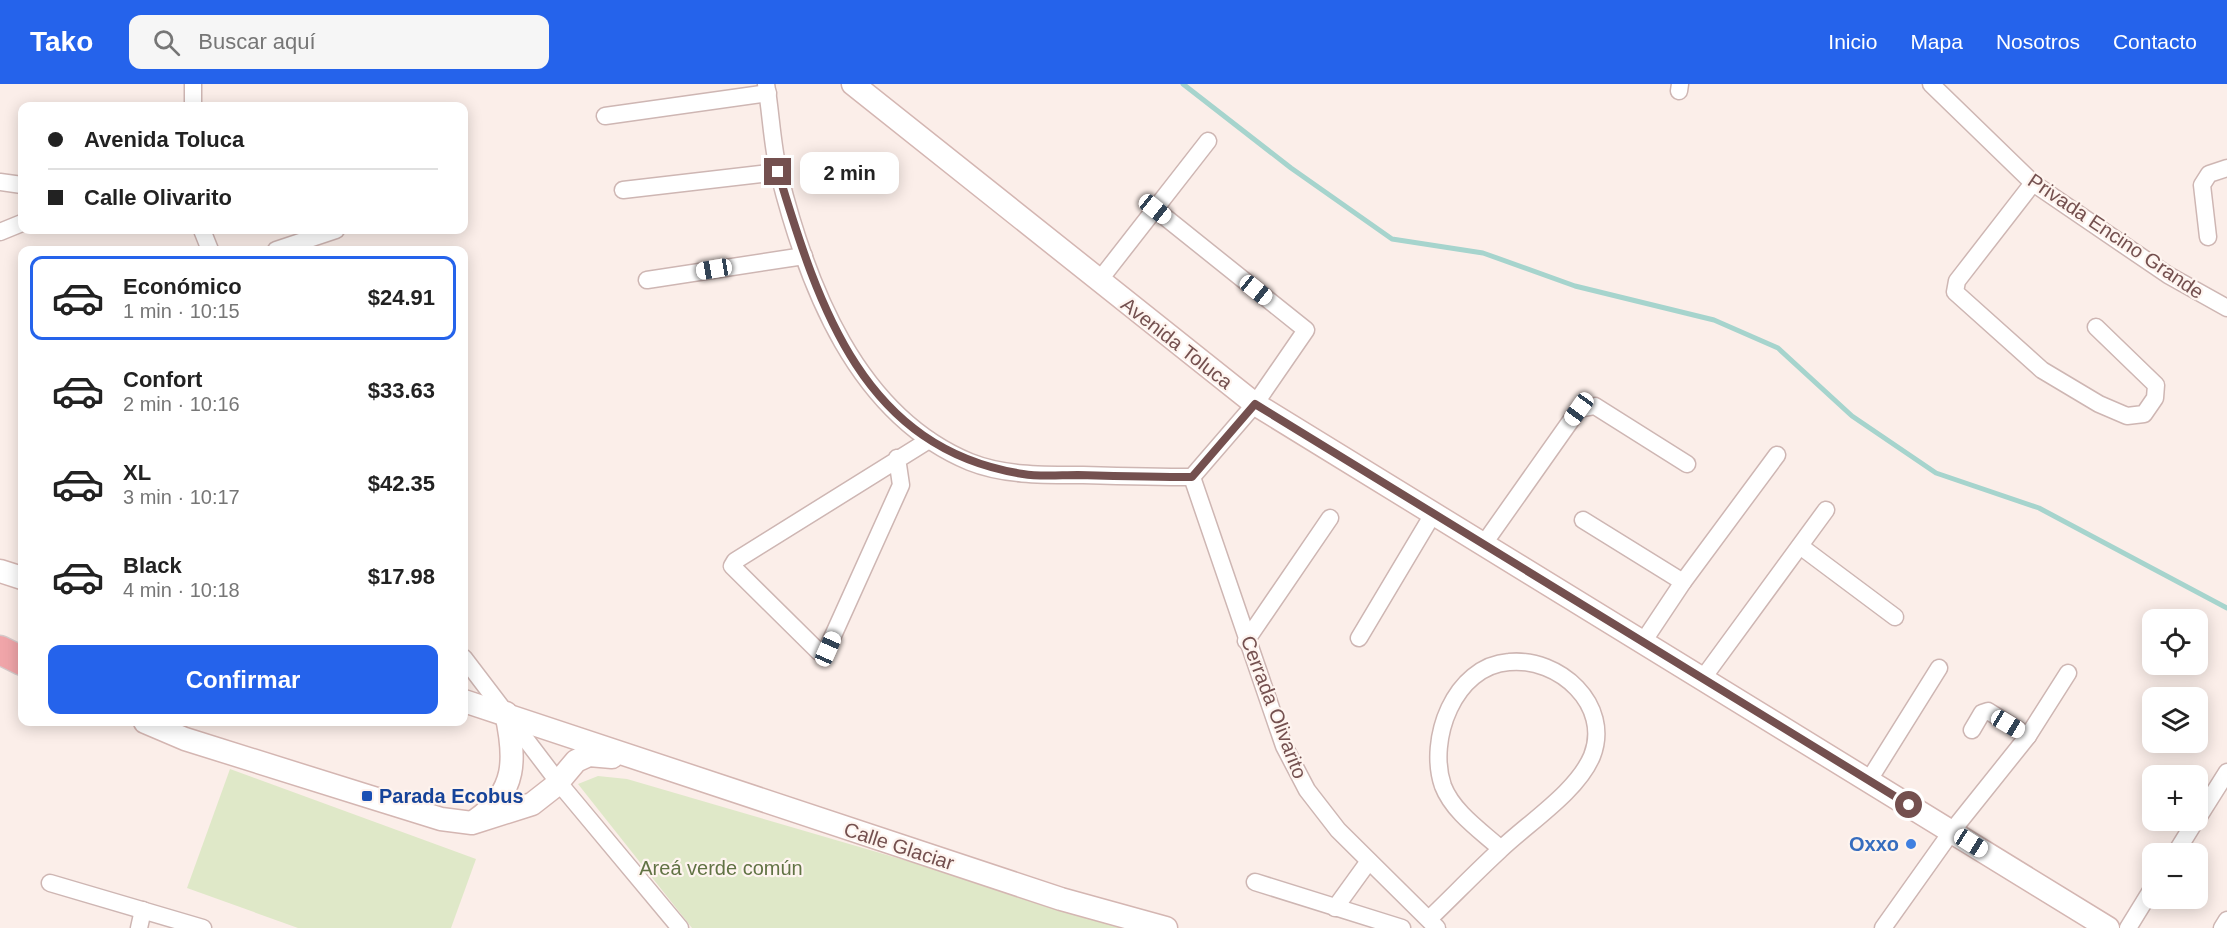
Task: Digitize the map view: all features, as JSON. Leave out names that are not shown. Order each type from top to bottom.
[{"type":"highway","points":[[0,650],[18,659]]},
{"type":"street","points":[[193,84],[193,102]]},
{"type":"street","name":"Avenida Toluca","points":[[853,84],[1098,282],[1255,404],[2108,928]]},
{"type":"street","name":"Privada Encino Grande","points":[[1931,84],[2033,183],[2168,275],[2227,308]]},
{"type":"street","points":[[605,116],[767,88],[778,172],[804,255],[826,308],[864,378],[893,412],[929,440],[971,462],[1025,474],[1192,477],[1255,404],[1306,330],[1155,209]]},
{"type":"street","points":[[1098,282],[1208,141]]},
{"type":"street","points":[[2208,237],[2202,185],[2209,174],[2227,168]]},
{"type":"street","points":[[623,190],[778,172]]},
{"type":"street","points":[[0,182],[18,184]]},
{"type":"street","points":[[2033,183],[1957,281],[1955,292],[2042,370],[2099,404],[2127,416],[2144,414],[2155,398],[2156,385],[2096,327]]},
{"type":"street","points":[[0,232],[18,225]]},
{"type":"street","points":[[288,246],[324,234]]},
{"type":"street","points":[[646,280],[804,255]]},
{"type":"street","points":[[1483,545],[1579,409],[1586,406],[1594,406],[1687,464]]},
{"type":"street","points":[[897,458],[901,485],[828,649],[819,652],[732,566],[735,561],[897,458],[929,440]]},
{"type":"street","points":[[1643,642],[1683,582],[1777,455]]},
{"type":"street","name":"Cerrada Olivarito","points":[[1192,477],[1284,746],[1307,790],[1338,830],[1433,924]]},
{"type":"street","points":[[1703,678],[1826,510]]},
{"type":"street","points":[[1359,638],[1433,514]]},
{"type":"street","points":[[1246,640],[1330,518]]},
{"type":"street","points":[[1583,519],[1683,582]]},
{"type":"street","points":[[1800,546],[1895,617]]},
{"type":"street","points":[[0,571],[18,577]]},
{"type":"street","points":[[0,643],[18,653]]},
{"type":"street","points":[[1433,924],[1501,849],[1570,788],[1591,758],[1597,740],[1596,718],[1586,696],[1563,677],[1538,665],[1508,662],[1479,672],[1459,693],[1441,726],[1437,755],[1443,787],[1460,812],[1501,849]]},
{"type":"street","points":[[468,663],[559,783],[680,928]]},
{"type":"street","points":[[1869,780],[1939,668]]},
{"type":"street","points":[[1883,928],[1952,831],[2028,736],[2068,673]]},
{"type":"street","name":"Calle Glaciar","points":[[468,702],[1061,899],[1166,928]]},
{"type":"street","points":[[1972,730],[1982,713],[1988,711],[2028,736]]},
{"type":"street","points":[[154,726],[185,739],[441,819],[472,823],[490,810],[509,779],[513,762],[506,713]]},
{"type":"street","name":"Calle Glaciar","points":[[472,823],[532,804],[559,783],[576,761],[590,755],[634,759]]},
{"type":"street","points":[[2208,802],[2227,772]]},
{"type":"street","points":[[1335,908],[1369,861]]},
{"type":"street","points":[[1255,882],[1402,928]]},
{"type":"street","points":[[50,883],[203,928]]},
{"type":"street","points":[[2128,928],[2142,905]]},
{"type":"street","points":[[139,928],[143,910]]},
{"type":"street","points":[[2222,928],[2227,920]]},
{"type":"green space","points":[[230,769],[476,859],[451,928],[298,928],[187,888]]},
{"type":"green space","name":"Areá verde común","points":[[598,776],[627,779],[1137,928],[692,928],[578,784]]},
{"type":"waterway","points":[[1183,84],[1291,168],[1392,239],[1483,253],[1575,286],[1714,320],[1778,348],[1852,416],[1936,473],[2039,508],[2227,608]]},
{"type":"place","name":"Parada Ecobus","points":[[367,796]]},
{"type":"place","name":"Oxxo","points":[[1911,844]]},
{"type":"route","points":[[778,172],[804,255],[826,308],[864,378],[893,412],[929,440],[971,462],[1025,474],[1192,477],[1255,404],[1909,805]]}]
